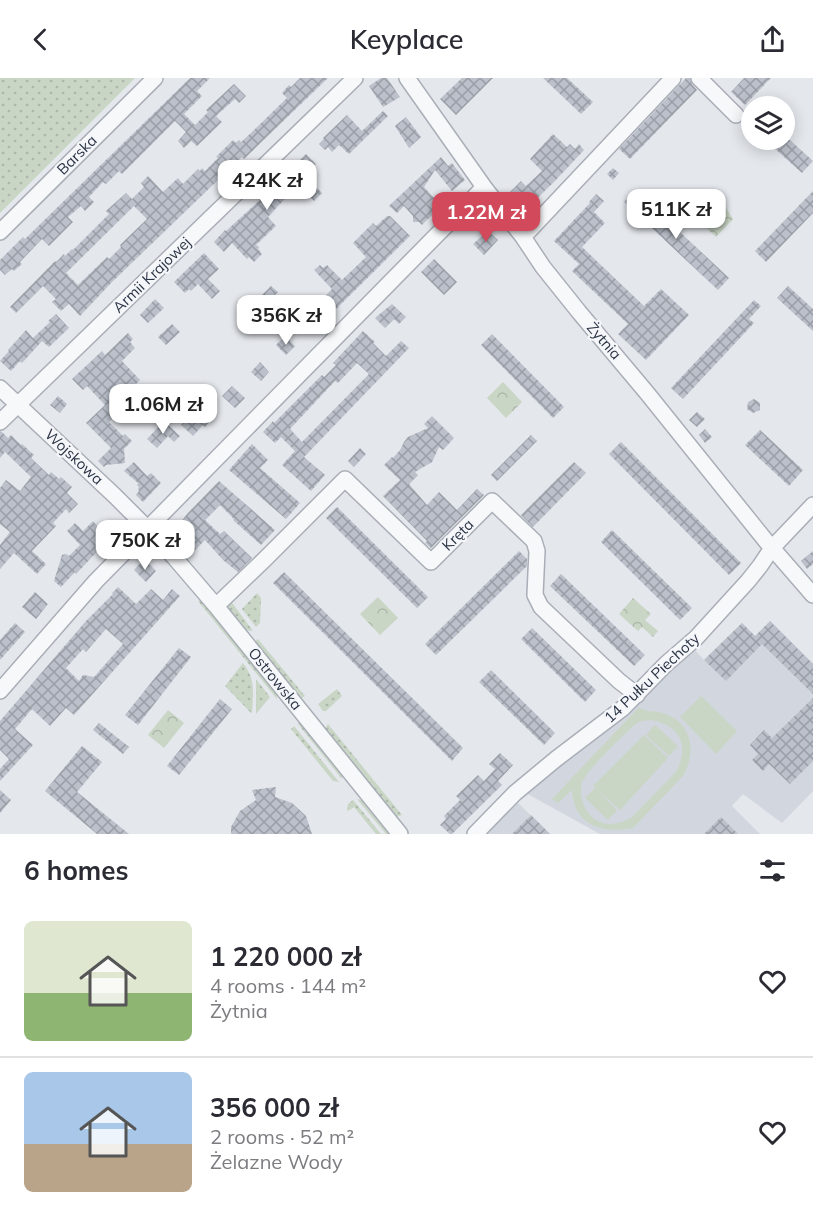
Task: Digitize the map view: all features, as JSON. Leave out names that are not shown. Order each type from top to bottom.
[{"type":"street","name":"Barska","points":[[0,232],[155,78]]},
{"type":"street","name":"Armii Krajowej","points":[[0,422],[355,78]]},
{"type":"street","name":"Żytnia","points":[[407,78],[543,267],[813,595]]},
{"type":"street","points":[[523,237],[673,78]]},
{"type":"street","points":[[699,78],[736,115]]},
{"type":"street","points":[[0,691],[96,581],[484,187]]},
{"type":"street","name":"Wojskowa","points":[[0,388],[147,528]]},
{"type":"street","name":"Kręta","points":[[216,606],[345,479],[431,562],[492,501],[534,542],[537,551],[535,595],[541,607],[637,695]]},
{"type":"street","name":"14 Pułku Piechoty","points":[[475,834],[515,793],[623,708],[666,664],[696,638],[734,597],[772,548],[813,506]]},
{"type":"street","name":"Ostrowska","points":[[147,528],[216,606],[400,834]]},
{"type":"shaded area","points":[[742,623],[755,636],[813,664],[813,791],[782,823],[743,794],[732,806],[760,834],[600,834],[524,792],[651,691],[694,649],[704,660]]},
{"type":"shaded area","points":[[517,802],[550,834],[485,834]]},
{"type":"green space","points":[[0,78],[135,78],[0,213]]},
{"type":"green space","points":[[722,202],[733,219],[716,237],[680,203]]},
{"type":"green space","points":[[503,382],[522,402],[506,418],[487,398]]},
{"type":"green space","points":[[257,593],[261,598],[260,623],[256,627],[242,609]]},
{"type":"green space","points":[[378,597],[398,618],[380,635],[360,614]]},
{"type":"green space","points":[[633,598],[651,614],[645,620],[658,631],[653,637],[642,627],[638,631],[619,614]]},
{"type":"green space","points":[[203,600],[276,689],[277,699],[198,601]]},
{"type":"green space","points":[[230,600],[253,631],[244,630],[232,616],[229,608]]},
{"type":"green space","points":[[258,639],[305,696],[298,697],[254,642]]},
{"type":"green space","points":[[243,663],[252,681],[252,713],[225,686]]},
{"type":"green space","points":[[256,679],[270,697],[256,714]]},
{"type":"green space","points":[[337,689],[342,696],[326,711],[323,711],[318,704]]},
{"type":"green space","points":[[701,696],[737,731],[716,754],[680,717]]},
{"type":"green space","points":[[639,707],[672,717],[686,730],[690,757],[683,776],[633,828],[610,830],[591,824],[578,812],[572,790],[558,803],[552,799]],"holes":[[[641,721],[660,722],[675,731],[682,745],[676,772],[632,817],[615,824],[599,822],[587,812],[583,804],[581,785],[584,779],[633,726]]]},
{"type":"green space","points":[[168,710],[184,723],[164,748],[148,735]]},
{"type":"green space","points":[[300,721],[343,773],[342,779],[298,724]]},
{"type":"green space","points":[[328,724],[402,815],[393,816],[326,733],[325,729]]},
{"type":"green space","points":[[655,725],[678,746],[669,756],[646,735]]},
{"type":"green space","points":[[294,726],[339,782],[333,781],[291,729]]},
{"type":"green space","points":[[644,735],[668,758],[620,810],[593,786]]},
{"type":"green space","points":[[595,788],[617,810],[608,820],[585,798]]},
{"type":"green space","points":[[357,799],[362,800],[391,834],[386,834]]},
{"type":"green space","points":[[353,800],[381,834],[376,834],[354,807],[348,811],[348,804]]},
{"type":"building","points":[[190,78],[210,78],[197,91],[202,96],[184,114],[195,125],[208,112],[206,110],[234,84],[246,96],[239,103],[235,99],[216,116],[222,122],[197,146],[191,141],[184,148],[178,141],[186,132],[175,121],[122,174],[119,171],[106,184],[103,182],[89,197],[94,202],[85,211],[81,206],[68,217],[73,222],[49,246],[42,239],[20,262],[22,264],[5,275],[0,270],[0,260],[23,237],[25,239]]},
{"type":"building","points":[[300,78],[328,78],[244,159],[242,157],[112,282],[80,316],[69,304],[61,311],[52,302],[56,299],[43,286],[16,313],[10,307],[55,261],[73,250],[109,214],[106,211],[126,193],[132,199],[144,187],[141,183],[148,176],[163,192],[178,178],[183,184],[198,169],[200,171],[202,168],[205,171],[233,140],[236,143],[239,140],[241,142],[287,98],[282,93],[289,85],[291,87]],"holes":[[[134,206],[147,219],[109,259],[107,257],[78,285],[66,273]]]},
{"type":"building","points":[[381,78],[387,78],[400,97],[383,107],[369,86]]},
{"type":"building","points":[[462,78],[493,78],[456,115],[440,99]]},
{"type":"building","points":[[543,78],[567,78],[593,102],[581,114]]},
{"type":"building","points":[[686,78],[690,78],[697,90],[630,159],[619,149]]},
{"type":"building","points":[[744,78],[771,78],[754,96],[741,96],[741,101],[731,92]]},
{"type":"building","points":[[383,111],[388,116],[349,154],[339,145],[332,152],[328,147],[325,150],[319,144],[347,115],[362,131]]},
{"type":"building","points":[[406,117],[421,137],[409,148],[395,126]]},
{"type":"building","points":[[553,134],[567,147],[570,144],[575,149],[579,144],[584,150],[522,213],[508,194],[521,181],[526,186],[542,171],[530,159]]},
{"type":"building","points":[[795,145],[813,161],[802,173],[776,150],[795,150]]},
{"type":"building","points":[[306,154],[316,164],[305,175],[322,193],[314,201],[299,185],[278,206],[268,217],[276,226],[256,245],[262,254],[254,262],[249,257],[247,259],[232,243],[224,252],[214,242]]},
{"type":"building","points":[[441,157],[448,166],[452,163],[465,180],[452,191],[435,170],[424,187],[443,204],[422,225],[419,222],[413,222],[413,216],[404,206],[397,213],[389,206]]},
{"type":"building","points":[[613,168],[619,173],[613,180],[607,174]]},
{"type":"building","points":[[635,190],[729,278],[718,290],[624,202]]},
{"type":"building","points":[[813,191],[813,213],[766,262],[755,251]]},
{"type":"building","points":[[596,194],[604,201],[594,212],[605,223],[582,247],[644,306],[661,289],[689,315],[646,360],[618,334],[628,324],[572,271],[579,264],[554,241]]},
{"type":"building","points":[[390,216],[410,236],[330,315],[327,312],[308,331],[297,319],[310,307],[312,309],[332,289],[314,270],[320,265],[323,268],[327,265],[342,280],[366,257],[353,243],[373,223],[376,226]]},
{"type":"building","points":[[488,231],[498,240],[484,255],[473,244]]},
{"type":"building","points":[[204,253],[219,269],[208,279],[220,291],[212,299],[198,284],[185,293],[174,282]]},
{"type":"building","points":[[434,259],[457,282],[444,295],[421,272]]},
{"type":"building","points":[[271,286],[278,292],[269,301],[292,323],[283,332],[256,309],[265,299],[261,296]]},
{"type":"building","points":[[788,286],[813,309],[813,331],[777,298]]},
{"type":"building","points":[[155,299],[164,308],[148,323],[140,315]]},
{"type":"building","points":[[754,300],[761,306],[749,319],[754,323],[683,399],[671,388]]},
{"type":"building","points":[[392,304],[406,317],[399,324],[394,319],[385,328],[375,318]]},
{"type":"building","points":[[56,314],[69,328],[49,347],[42,341],[22,363],[20,361],[11,371],[0,361],[26,330],[33,338]]},
{"type":"building","points":[[172,324],[180,332],[166,345],[158,337]]},
{"type":"building","points":[[363,331],[386,356],[401,341],[409,348],[304,457],[325,475],[311,491],[282,465],[295,451],[281,437],[275,443],[263,432],[322,375],[324,377],[336,365],[333,363]],"holes":[[[357,363],[369,374],[302,442],[290,429],[335,381],[338,383]]]},
{"type":"building","points":[[128,333],[133,339],[130,342],[135,348],[122,361],[140,380],[120,400],[126,406],[109,422],[123,436],[125,434],[132,441],[124,449],[125,463],[104,467],[98,461],[111,448],[86,423],[105,405],[87,386],[83,390],[72,379],[102,351],[105,355]]},
{"type":"building","points":[[492,334],[564,407],[553,418],[481,345]]},
{"type":"building","points":[[285,336],[295,346],[286,355],[276,345]]},
{"type":"building","points":[[260,362],[269,372],[261,381],[251,372]]},
{"type":"building","points":[[232,386],[245,398],[235,408],[222,396]]},
{"type":"building","points":[[58,396],[67,404],[60,413],[50,405]]},
{"type":"building","points":[[162,396],[170,404],[161,414],[153,406]]},
{"type":"building","points":[[754,399],[760,403],[760,410],[753,413],[747,409],[748,402]]},
{"type":"building","points":[[196,404],[212,419],[193,436],[181,425]]},
{"type":"building","points":[[697,412],[705,419],[697,427],[689,420]]},
{"type":"building","points":[[432,416],[454,438],[443,450],[439,447],[432,462],[415,472],[418,475],[409,484],[427,505],[439,492],[457,510],[477,489],[484,495],[431,548],[425,543],[427,541],[383,496],[400,480],[384,465],[400,450],[408,437],[428,428],[424,424]]},
{"type":"building","points":[[164,421],[180,436],[174,442],[168,436],[157,448],[147,439]]},
{"type":"building","points":[[705,429],[712,437],[705,443],[699,435]]},
{"type":"building","points":[[760,430],[803,470],[789,486],[745,445]]},
{"type":"building","points":[[0,431],[8,438],[11,435],[22,444],[34,455],[31,458],[49,475],[51,472],[59,479],[61,477],[72,487],[67,493],[78,504],[69,513],[66,509],[53,523],[56,526],[32,551],[46,564],[37,574],[14,553],[0,569],[0,545],[10,532],[0,524],[0,488],[6,480],[20,491],[31,477],[5,452],[0,458]]},
{"type":"building","points":[[531,435],[537,441],[497,481],[491,475]]},
{"type":"building","points":[[621,442],[741,563],[729,575],[609,454]]},
{"type":"building","points":[[252,444],[268,460],[260,468],[300,503],[286,519],[229,470]]},
{"type":"building","points":[[360,448],[366,454],[354,467],[348,461]]},
{"type":"building","points":[[134,462],[147,476],[151,473],[161,483],[143,502],[136,495],[139,491],[138,483],[124,471]]},
{"type":"building","points":[[574,462],[586,473],[533,527],[521,515]]},
{"type":"building","points":[[219,481],[275,530],[261,545],[220,505],[205,520],[220,534],[224,531],[252,558],[238,572],[223,560],[205,540],[195,550],[181,537],[178,526]]},
{"type":"building","points":[[337,507],[428,597],[417,608],[326,518]]},
{"type":"building","points":[[93,521],[109,539],[61,587],[54,581],[62,555],[69,556],[80,545],[67,531],[75,523],[83,531]]},
{"type":"building","points":[[612,530],[692,608],[680,620],[601,542]]},
{"type":"building","points":[[519,551],[527,559],[527,566],[436,655],[425,644]]},
{"type":"building","points":[[813,551],[813,564],[807,569],[801,561]]},
{"type":"building","points":[[144,559],[156,571],[146,582],[134,570]]},
{"type":"building","points":[[284,572],[463,748],[452,761],[273,583]]},
{"type":"building","points":[[561,574],[645,655],[634,666],[550,586]]},
{"type":"building","points":[[118,587],[136,604],[151,589],[163,600],[172,589],[180,596],[74,715],[66,708],[50,726],[32,709],[15,729],[33,745],[0,781],[0,769],[9,759],[0,750],[0,721]],"holes":[[[106,629],[123,644],[94,677],[83,675],[79,681],[66,668],[83,649],[86,652]]]},
{"type":"building","points":[[35,592],[48,604],[36,619],[22,607]]},
{"type":"building","points":[[770,621],[813,664],[813,694],[762,644],[726,681],[704,660],[742,623],[755,636]]},
{"type":"building","points":[[15,623],[25,632],[0,660],[0,640]]},
{"type":"building","points":[[532,628],[596,690],[585,702],[521,639]]},
{"type":"building","points":[[179,648],[191,657],[138,725],[125,715]]},
{"type":"building","points":[[491,670],[555,733],[544,745],[479,682]]},
{"type":"building","points":[[813,698],[813,761],[790,784],[769,764],[763,771],[752,760],[758,754],[750,745],[764,730],[772,738]]},
{"type":"building","points":[[220,699],[232,709],[179,775],[167,766]]},
{"type":"building","points":[[99,723],[129,747],[123,754],[93,730]]},
{"type":"building","points":[[82,746],[102,762],[77,792],[129,834],[97,834],[45,791]]},
{"type":"building","points":[[500,753],[513,765],[498,781],[502,785],[450,834],[440,825],[446,819],[444,816],[460,800],[456,796],[478,775],[484,781],[495,769],[489,764]]},
{"type":"building","points":[[276,787],[275,797],[292,803],[306,816],[312,834],[231,834],[231,827],[240,811],[256,800],[252,790]]},
{"type":"building","points":[[0,790],[11,800],[0,813]]},
{"type":"building","points":[[531,815],[550,834],[512,834]]},
{"type":"building","points":[[721,817],[738,834],[704,834]]}]
